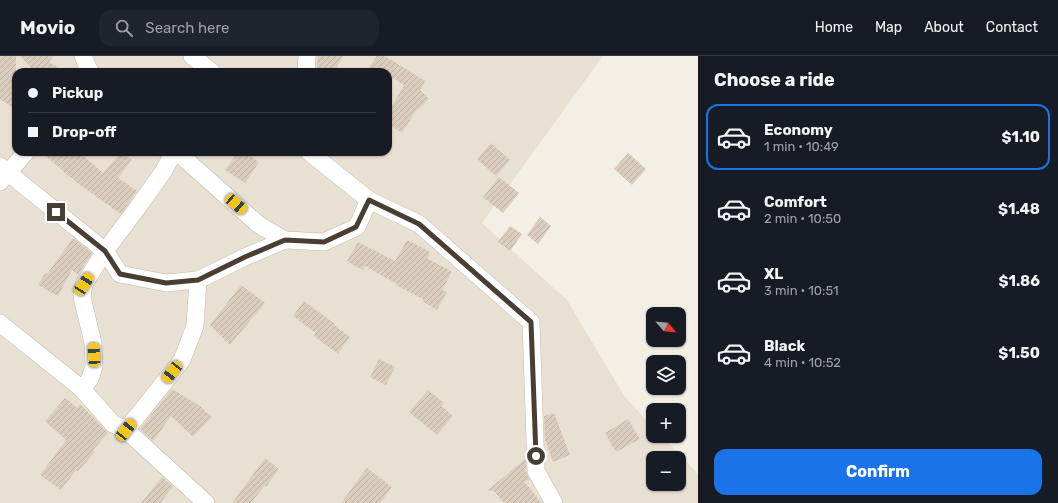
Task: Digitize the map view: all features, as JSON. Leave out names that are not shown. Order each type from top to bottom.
[{"type":"street","points":[[83,56],[88,68]]},
{"type":"street","points":[[192,56],[207,68]]},
{"type":"street","points":[[306,68],[307,56]]},
{"type":"street","points":[[22,156],[3,174],[105,251],[120,274],[166,283],[198,280],[245,257],[285,240],[324,242],[356,227],[369,200]]},
{"type":"street","points":[[82,389],[90,379],[94,366],[93,343],[82,297],[84,284],[105,251],[163,172],[172,156]]},
{"type":"street","points":[[182,156],[260,225],[285,240]]},
{"type":"street","points":[[314,156],[369,200],[419,224],[531,322],[536,471],[554,503]]},
{"type":"street","points":[[126,430],[182,360],[196,326],[198,280]]},
{"type":"street","points":[[0,323],[82,389],[113,424],[126,430],[206,503]]},
{"type":"shaded area","points":[[0,56],[603,56],[482,223],[567,300],[625,397],[646,420],[646,443],[669,443],[676,451],[646,451],[646,491],[686,491],[686,461],[698,474],[698,503],[0,503]]},
{"type":"building","points":[[0,56],[16,56],[16,68],[12,68],[12,107],[0,99]]},
{"type":"building","points":[[20,56],[53,56],[49,62],[59,68],[31,68]]},
{"type":"building","points":[[318,56],[343,56],[336,68],[316,68]]},
{"type":"building","points":[[377,56],[385,56],[425,81],[420,90],[429,99],[415,112],[402,133],[392,127],[392,106],[404,85],[392,78],[392,68],[369,68]]},
{"type":"building","points":[[491,143],[510,160],[496,176],[477,159]]},
{"type":"building","points":[[628,153],[646,169],[632,185],[614,169]]},
{"type":"building","points":[[46,156],[84,156],[103,173],[118,156],[126,156],[132,160],[118,178],[137,191],[121,214],[76,182]]},
{"type":"building","points":[[235,156],[251,156],[259,162],[245,183],[225,170]]},
{"type":"building","points":[[499,177],[519,193],[503,213],[483,197]]},
{"type":"building","points":[[540,217],[551,226],[538,244],[527,235]]},
{"type":"building","points":[[510,226],[522,234],[510,251],[498,242]]},
{"type":"building","points":[[73,238],[92,253],[78,275],[72,270],[58,296],[38,285],[45,273],[47,274]]},
{"type":"building","points":[[407,240],[430,252],[427,258],[452,272],[442,290],[447,292],[437,310],[422,301],[423,299],[365,266],[362,270],[347,261],[358,242],[395,261]]},
{"type":"building","points":[[241,285],[265,303],[230,345],[210,325]]},
{"type":"building","points":[[304,301],[350,337],[338,354],[314,336],[316,333],[293,316]]},
{"type":"building","points":[[379,359],[395,367],[386,385],[370,377]]},
{"type":"building","points":[[172,389],[200,406],[212,417],[193,437],[171,416],[153,441],[140,429]]},
{"type":"building","points":[[428,390],[444,403],[441,406],[453,416],[437,435],[409,412]]},
{"type":"building","points":[[65,398],[77,408],[80,404],[108,433],[93,450],[95,452],[78,471],[76,470],[61,490],[40,475],[66,440],[45,421]]},
{"type":"building","points":[[554,413],[570,455],[553,462],[545,440],[544,416]]},
{"type":"building","points":[[628,419],[640,439],[616,452],[605,433]]},
{"type":"building","points":[[265,458],[279,469],[266,487],[265,485],[251,503],[232,503]]},
{"type":"building","points":[[526,458],[526,472],[530,480],[524,481],[541,503],[504,503],[493,490],[487,491]]},
{"type":"building","points":[[367,468],[392,487],[380,503],[341,503]]},
{"type":"building","points":[[162,477],[173,487],[160,503],[141,503]]},
{"type":"route","points":[[56,212],[105,251],[120,274],[166,283],[198,280],[245,257],[285,240],[324,242],[356,227],[369,200],[419,224],[531,322],[536,456]]}]
